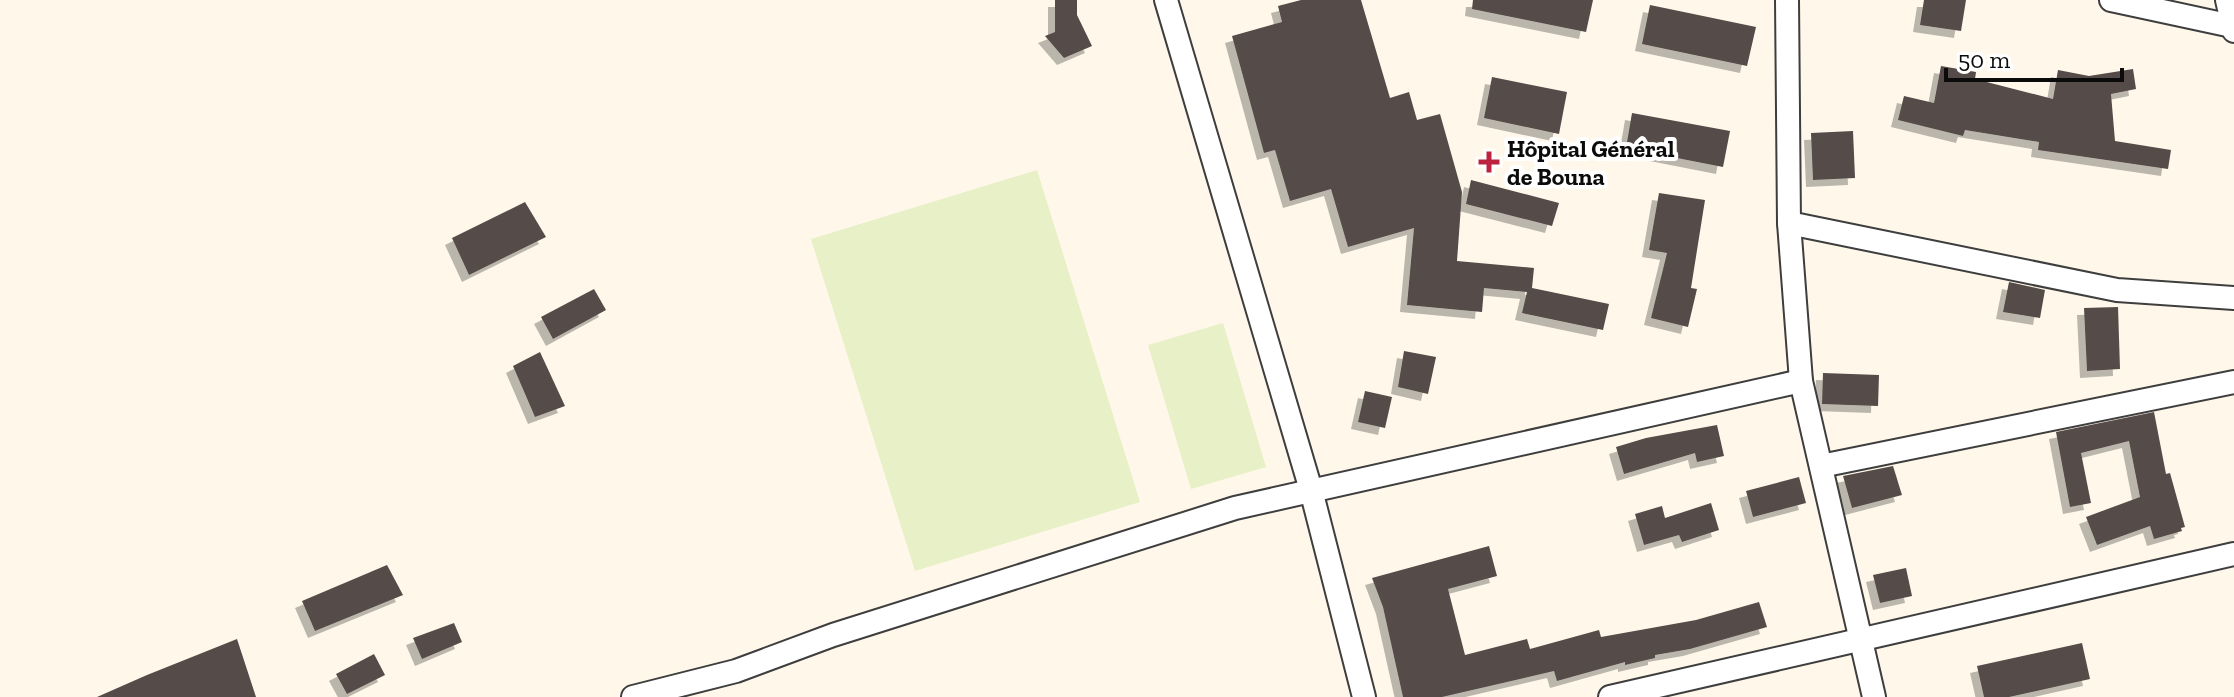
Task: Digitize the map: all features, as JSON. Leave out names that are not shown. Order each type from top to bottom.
[{"type":"street","points":[[1166,0],[1311,490],[1364,697]]},
{"type":"street","points":[[1787,0],[1789,223],[1801,381],[1874,697]]},
{"type":"street","points":[[2111,0],[2233,28],[2227,0]]},
{"type":"street","points":[[1789,223],[2117,290],[2234,298]]},
{"type":"street","points":[[633,697],[736,671],[833,635],[1235,508],[1801,381]]},
{"type":"street","points":[[1821,466],[2234,382]]},
{"type":"street","points":[[1610,697],[2234,554]]},
{"type":"green space","points":[[1037,170],[1140,502],[915,571],[811,239]]},
{"type":"green space","points":[[1223,323],[1266,467],[1191,489],[1148,345]]},
{"type":"building","points":[[1055,0],[1077,0],[1077,15],[1092,46],[1064,58],[1045,36],[1055,32]]},
{"type":"building","points":[[1301,0],[1361,0],[1390,98],[1409,92],[1417,120],[1440,114],[1462,192],[1457,261],[1534,268],[1532,288],[1609,304],[1603,330],[1522,313],[1527,292],[1484,288],[1482,312],[1407,305],[1414,228],[1348,247],[1331,189],[1290,201],[1275,150],[1264,153],[1232,36],[1282,22],[1278,6]]},
{"type":"building","points":[[1473,0],[1593,0],[1586,32],[1472,9]]},
{"type":"building","points":[[1924,0],[1966,0],[1961,31],[1920,25]]},
{"type":"building","points":[[1650,5],[1756,27],[1747,66],[1642,44]]},
{"type":"building","points":[[1941,66],[1976,72],[1975,79],[2053,99],[2058,70],[2089,76],[2133,69],[2136,89],[2111,94],[2115,141],[2171,150],[2168,169],[2038,150],[2039,142],[1965,130],[1963,136],[1898,120],[1904,96],[1934,103]]},
{"type":"building","points":[[1492,77],[1567,92],[1559,134],[1484,118]]},
{"type":"building","points":[[1632,113],[1730,131],[1723,167],[1626,148]]},
{"type":"building","points":[[1853,131],[1855,178],[1813,180],[1811,133]]},
{"type":"building","points":[[1471,180],[1559,203],[1552,226],[1466,204]]},
{"type":"building","points":[[1659,193],[1705,200],[1691,288],[1697,289],[1688,327],[1651,318],[1667,253],[1649,250]]},
{"type":"building","points":[[525,202],[546,237],[469,275],[452,238]]},
{"type":"building","points":[[2009,282],[2045,290],[2040,318],[2003,312]]},
{"type":"building","points":[[594,289],[606,310],[553,339],[541,317]]},
{"type":"building","points":[[2118,307],[2120,369],[2087,371],[2084,308]]},
{"type":"building","points":[[1404,351],[1436,357],[1428,394],[1398,387]]},
{"type":"building","points":[[540,352],[565,406],[535,417],[513,366]]},
{"type":"building","points":[[1823,373],[1879,375],[1878,406],[1822,404]]},
{"type":"building","points":[[1365,391],[1392,397],[1385,428],[1358,422]]},
{"type":"building","points":[[2154,412],[2166,474],[2170,473],[2185,527],[2181,528],[2182,531],[2154,539],[2150,526],[2097,545],[2086,517],[2140,497],[2129,441],[2081,453],[2091,503],[2070,507],[2056,432]]},
{"type":"building","points":[[1717,425],[1724,456],[1697,462],[1695,453],[1624,474],[1616,447],[1646,438]]},
{"type":"building","points":[[1893,466],[1902,495],[1852,508],[1843,476]]},
{"type":"building","points":[[1799,477],[1806,503],[1753,517],[1746,491]]},
{"type":"building","points":[[1711,503],[1719,530],[1682,542],[1679,535],[1644,545],[1635,514],[1662,506],[1665,518]]},
{"type":"building","points":[[1489,546],[1497,576],[1448,589],[1465,655],[1527,639],[1530,649],[1599,630],[1601,637],[1696,620],[1759,602],[1767,627],[1557,681],[1554,671],[1442,697],[1403,697],[1383,607],[1372,578]]},
{"type":"building","points":[[387,565],[403,595],[315,631],[302,601]]},
{"type":"building","points":[[1906,568],[1912,596],[1880,603],[1873,575]]},
{"type":"building","points":[[454,623],[462,642],[422,659],[413,638]]},
{"type":"building","points":[[237,639],[256,697],[97,697],[147,675]]},
{"type":"building","points":[[2082,643],[2090,679],[2009,697],[1984,697],[1977,666]]},
{"type":"building","points":[[374,654],[385,675],[347,694],[336,674]]},
{"type":"place","name":"Hôpital Général de Bouna","points":[[1489,162]]}]
